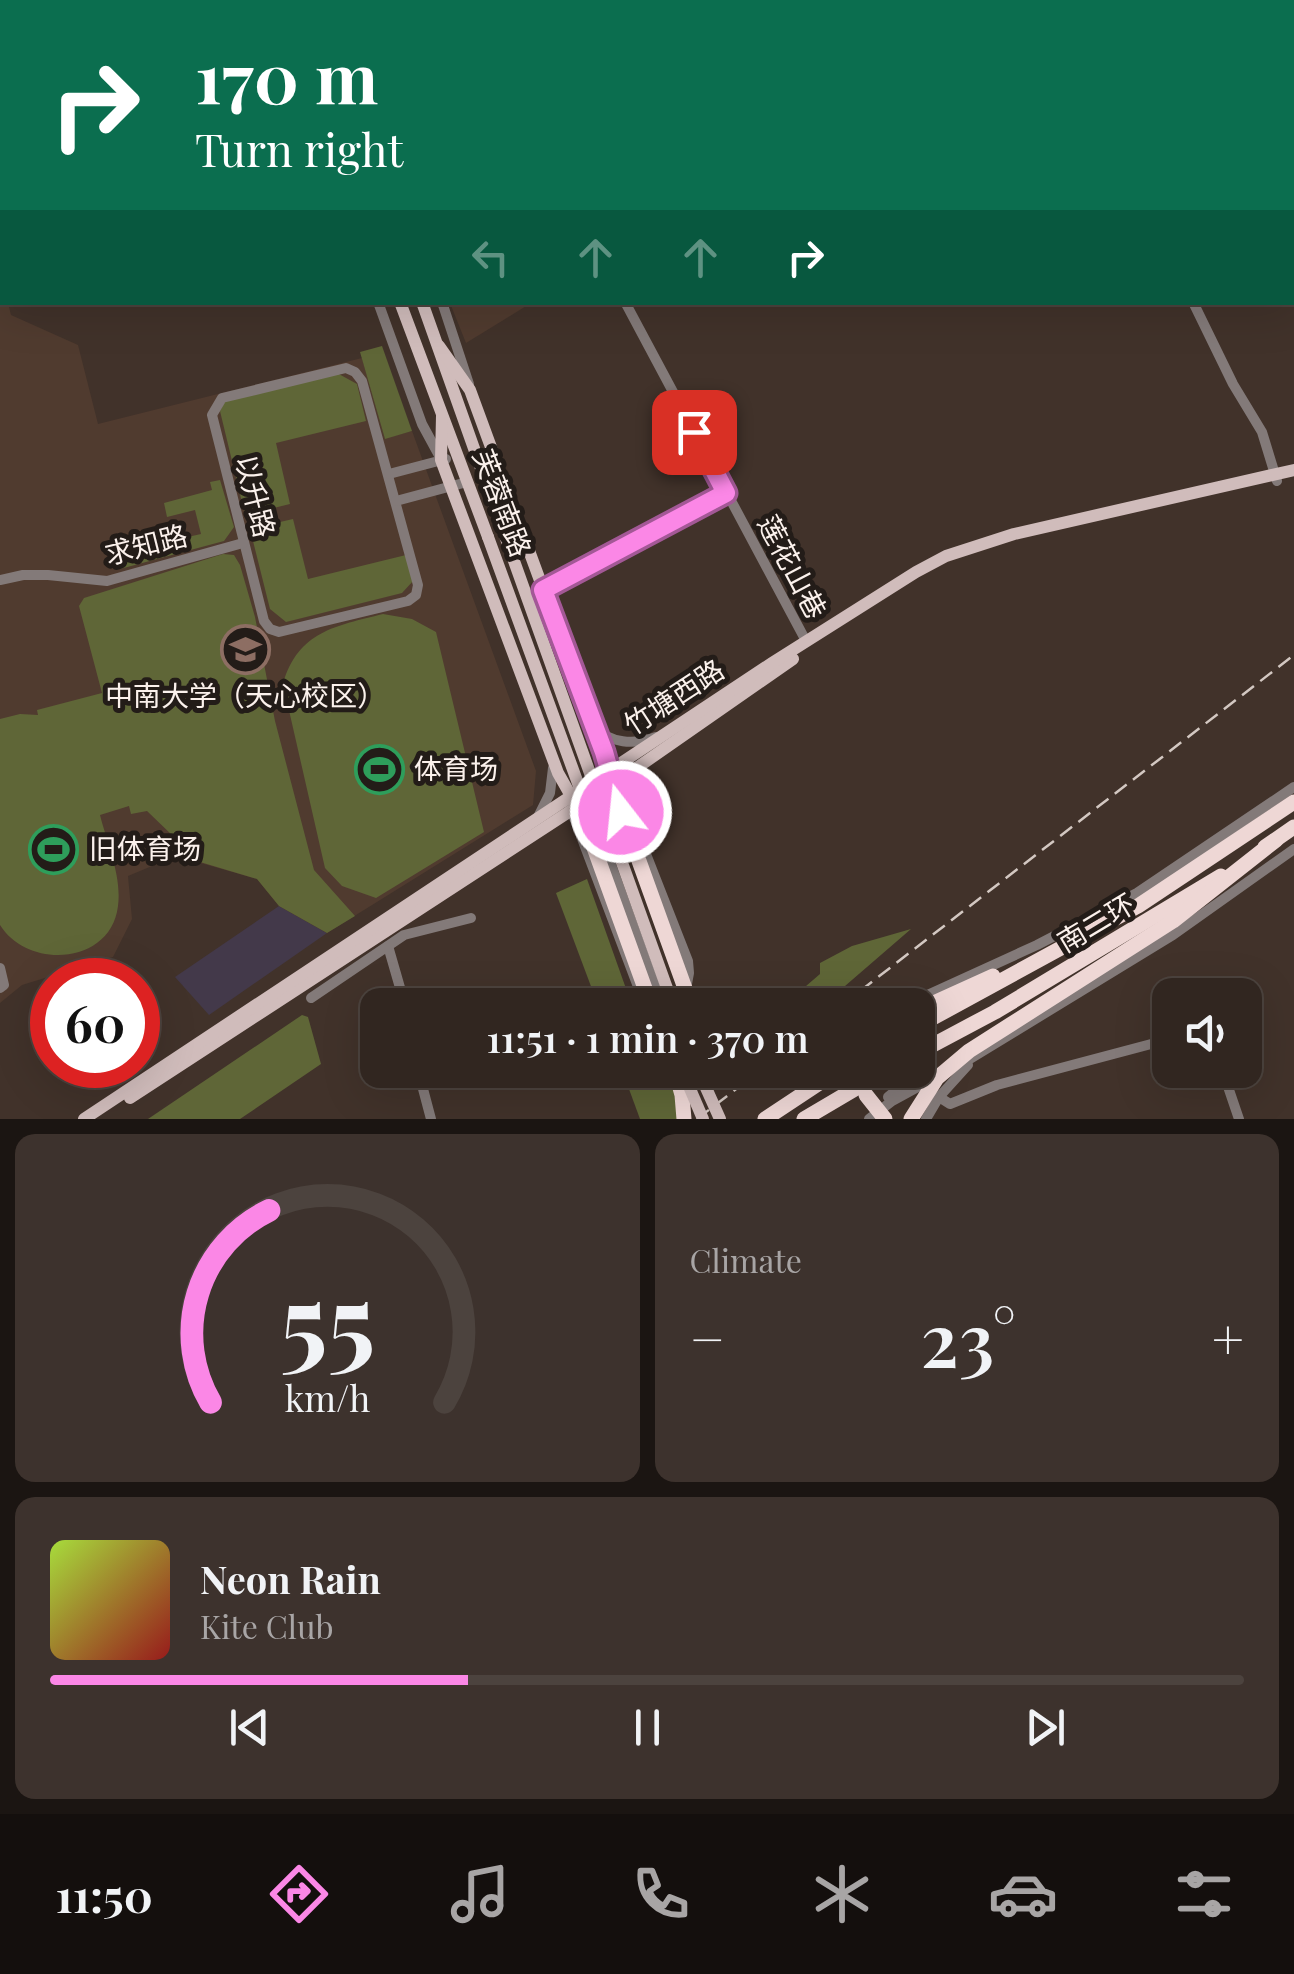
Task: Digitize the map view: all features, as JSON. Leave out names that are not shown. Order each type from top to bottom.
[{"type":"highway","name":"南二环","points":[[935,1017],[1075,941],[1217,856],[1294,802]]},
{"type":"highway","points":[[575,806],[653,988]]},
{"type":"highway","points":[[621,812],[685,988]]},
{"type":"highway","name":"南二环","points":[[935,1043],[1079,963],[1294,827]]},
{"type":"highway","points":[[911,1119],[937,1078],[969,1051],[1173,921],[1276,840]]},
{"type":"highway","points":[[935,999],[1075,941]]},
{"type":"highway","points":[[801,1096],[832,1087],[857,1090],[874,1102],[885,1119]]},
{"type":"highway","points":[[680,1088],[684,1119]]},
{"type":"highway","points":[[765,1119],[813,1088]]},
{"type":"highway","points":[[804,1119],[857,1088]]},
{"type":"main road","name":"芙蓉南路","points":[[401,305],[654,988]]},
{"type":"main road","name":"芙蓉南路","points":[[423,305],[504,532],[654,988]]},
{"type":"main road","points":[[439,346],[470,390],[604,752],[621,812]]},
{"type":"main road","points":[[442,416],[442,460],[558,773],[575,806]]},
{"type":"main road","name":"竹塘西路","points":[[84,1119],[539,824],[575,806],[662,735],[916,572],[979,544],[1294,474]]},
{"type":"main road","name":"竹塘西路","points":[[611,780],[638,768],[888,597],[955,562],[1039,534],[1276,478]]},
{"type":"main road","name":"竹塘西路","points":[[99,1119],[539,824]]},
{"type":"main road","points":[[695,1088],[703,1119]]},
{"type":"main road","points":[[701,1088],[720,1119]]},
{"type":"street","points":[[379,305],[422,424],[442,460]]},
{"type":"street","points":[[443,305],[470,390]]},
{"type":"street","name":"莲花山巷","points":[[627,305],[806,640]]},
{"type":"street","points":[[1194,305],[1233,384],[1262,432],[1276,478]]},
{"type":"street","name":"以升路","points":[[346,368],[355,372],[362,382],[396,500],[418,585],[416,595],[408,601],[279,632],[270,629],[264,621],[212,414],[222,398],[346,368]]},
{"type":"street","points":[[389,474],[457,456]]},
{"type":"street","points":[[396,500],[467,482]]},
{"type":"street","points":[[543,590],[726,493]]},
{"type":"street","name":"求知路","points":[[0,580],[22,574],[48,574],[107,580],[243,543]]},
{"type":"street","points":[[593,725],[605,736],[626,742],[662,735]]},
{"type":"street","points":[[539,824],[552,784],[550,752]]},
{"type":"street","points":[[611,780],[604,825],[655,988]]},
{"type":"street","points":[[611,780],[688,961],[687,988]]},
{"type":"street","points":[[935,992],[1072,929],[1137,893],[1294,787]]},
{"type":"street","points":[[869,1119],[917,1087],[984,1053],[1173,935],[1294,849]]},
{"type":"street","points":[[311,998],[404,935],[470,918]]},
{"type":"street","points":[[388,946],[400,988]]},
{"type":"street","points":[[0,968],[2,987]]},
{"type":"street","points":[[939,1096],[950,1104],[997,1085],[1152,1044]]},
{"type":"street","points":[[926,1119],[939,1096],[984,1053]]},
{"type":"street","points":[[423,1088],[431,1119]]},
{"type":"street","points":[[860,1119],[899,1088]]},
{"type":"street","points":[[1228,1088],[1239,1119]]},
{"type":"shaded area","name":"中南大学（天心校区）","points":[[0,305],[8,305],[11,315],[78,345],[98,424],[362,358],[385,438],[412,431],[536,771],[533,805],[327,933],[279,906],[257,879],[176,856],[128,876],[132,919],[113,957],[30,958],[30,983],[0,1003]]},
{"type":"shaded area","points":[[451,305],[528,305],[466,343]]},
{"type":"shaded area","points":[[279,906],[327,933],[209,1015],[175,977]]},
{"type":"green space","points":[[382,346],[412,431],[385,439],[360,352]]},
{"type":"green space","points":[[337,373],[357,384],[366,421],[276,443],[290,504],[245,515],[220,411],[225,401]]},
{"type":"green space","points":[[220,480],[234,527],[224,541],[120,569],[116,553],[201,534],[195,510],[167,517],[164,503],[212,490],[210,482]]},
{"type":"green space","points":[[293,519],[308,579],[406,555],[413,581],[402,593],[286,622],[270,609],[250,529]]},
{"type":"green space","points":[[223,554],[234,555],[240,565],[255,617],[275,721],[314,870],[355,916],[327,933],[279,906],[257,879],[200,862],[147,811],[131,814],[129,806],[100,815],[118,883],[118,906],[112,926],[101,940],[85,950],[48,954],[29,949],[13,940],[0,925],[0,719],[38,715],[37,710],[102,693],[79,606],[84,598]]},
{"type":"green space","name":"体育场","points":[[383,614],[412,619],[436,632],[484,832],[376,898],[342,886],[325,868],[283,684],[298,652],[309,642],[335,627]]},
{"type":"green space","points":[[587,879],[626,988],[592,988],[556,893]]},
{"type":"green space","points":[[911,929],[843,988],[804,988],[820,974],[820,963],[852,946]]},
{"type":"green space","points":[[302,1015],[308,1017],[321,1064],[240,1119],[148,1119]]},
{"type":"green space","points":[[629,1088],[674,1088],[677,1119],[640,1119]]},
{"type":"railway","points":[[864,988],[1294,655]]},
{"type":"railway","points":[[697,1119],[737,1088]]},
{"type":"place","name":"中南大学（天心校区）","points":[[245,649]]},
{"type":"place","name":"体育场","points":[[379,769]]},
{"type":"place","name":"旧体育场","points":[[54,849]]},
{"type":"route","points":[[621,812],[604,752],[543,590],[726,493],[694,432]]}]
